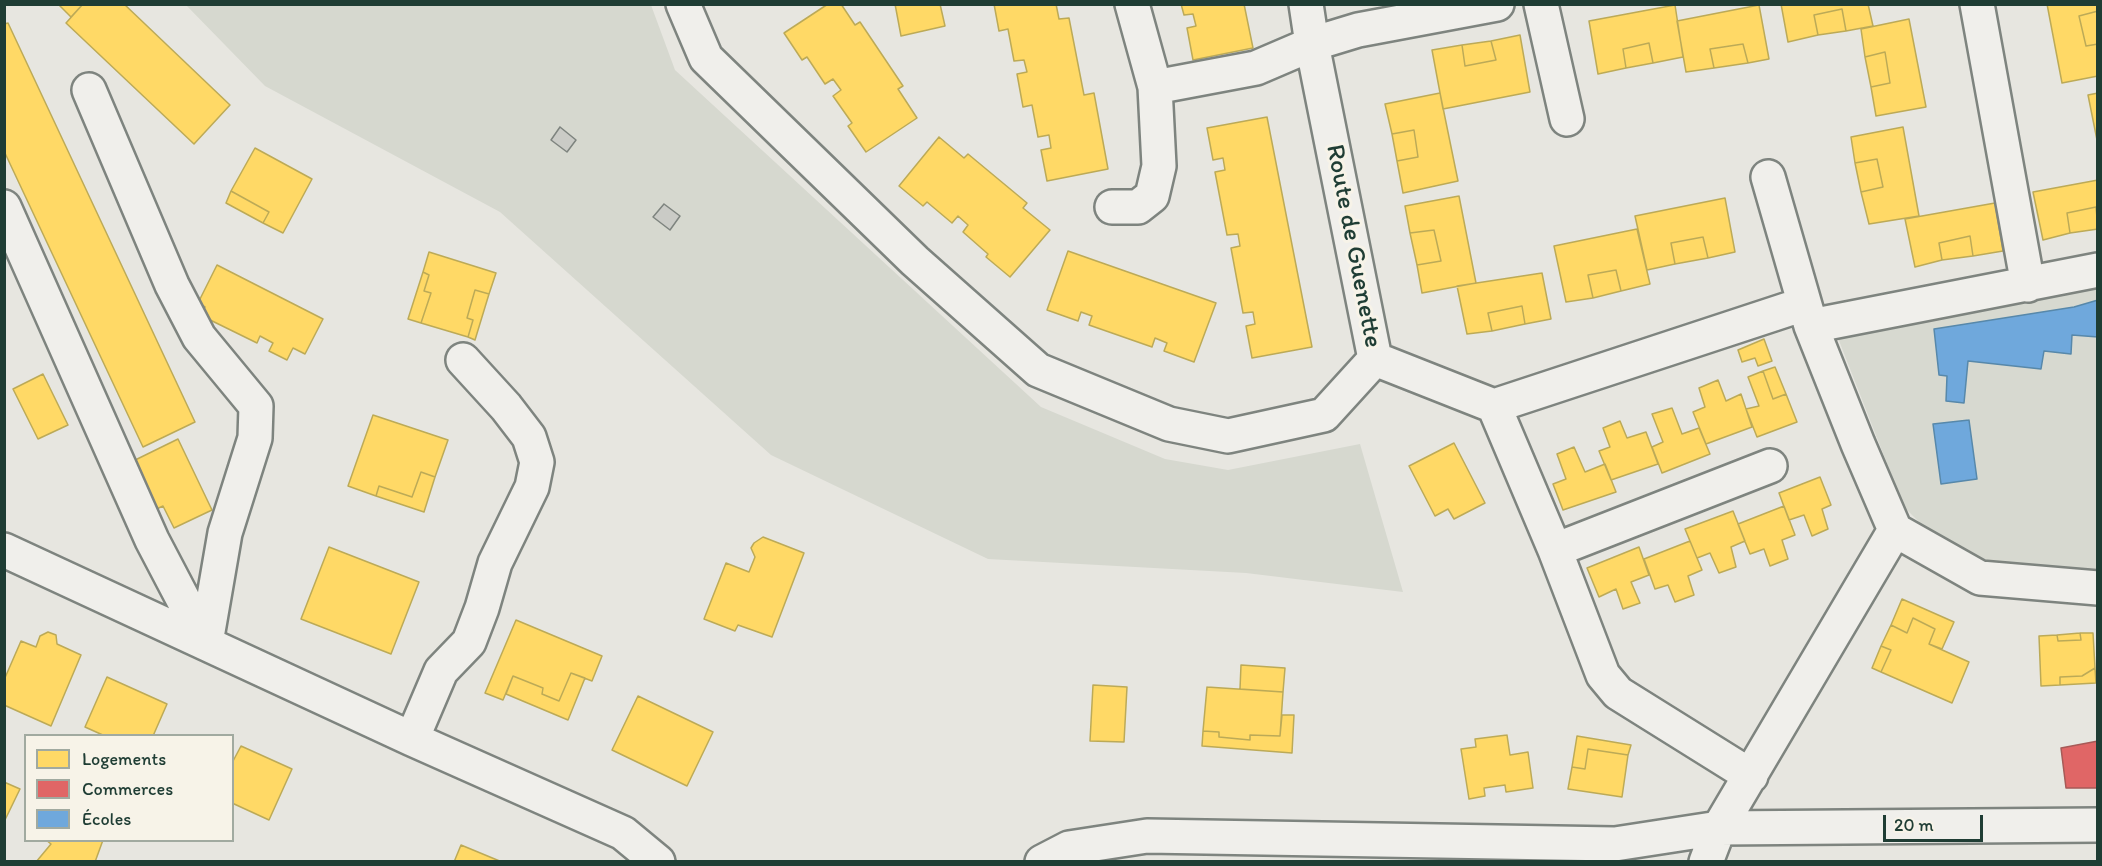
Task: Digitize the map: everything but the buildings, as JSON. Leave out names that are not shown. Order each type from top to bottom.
[{"type":"street","points":[[683,4],[706,58],[915,261],[1038,370],[1169,424],[1228,436],[1324,415],[1375,359]]},
{"type":"street","points":[[1112,207],[1138,207],[1152,196],[1159,166],[1155,87],[1132,4]]},
{"type":"street","name":"Route de Guenette","points":[[1306,4],[1375,359],[1494,406]]},
{"type":"street","points":[[1155,87],[1256,68],[1312,44],[1358,30],[1497,4]]},
{"type":"street","points":[[1541,4],[1567,119]]},
{"type":"street","points":[[1977,4],[2028,285]]},
{"type":"street","points":[[89,90],[172,285],[199,337],[256,406],[255,438],[225,533],[206,643]]},
{"type":"street","points":[[1768,177],[1807,315],[1895,530],[1980,578],[2097,588]]},
{"type":"street","points":[[4,207],[152,540],[206,643]]},
{"type":"street","points":[[1751,776],[1618,693],[1603,675],[1555,550],[1494,406],[1807,315],[2028,285],[2097,270]]},
{"type":"street","points":[[412,739],[441,672],[468,642],[482,608],[495,563],[532,487],[537,462],[529,436],[507,407],[463,360]]},
{"type":"street","points":[[1555,550],[1770,466]]},
{"type":"street","points":[[1706,861],[1719,828],[1895,530]]},
{"type":"street","points":[[4,550],[412,739],[623,833],[658,861]]},
{"type":"street","points":[[1042,861],[1069,848],[1147,836],[1612,853],[1719,828],[2097,825]]},
{"type":"shaded area","points":[[186,5],[651,5],[675,70],[1041,407],[1165,459],[1228,470],[1360,444],[1403,592],[1246,573],[988,559],[771,455],[500,212],[265,86]]},
{"type":"shaded area","points":[[2097,285],[2097,569],[2082,575],[2015,572],[1977,559],[1924,527],[1904,507],[1836,333]]}]
